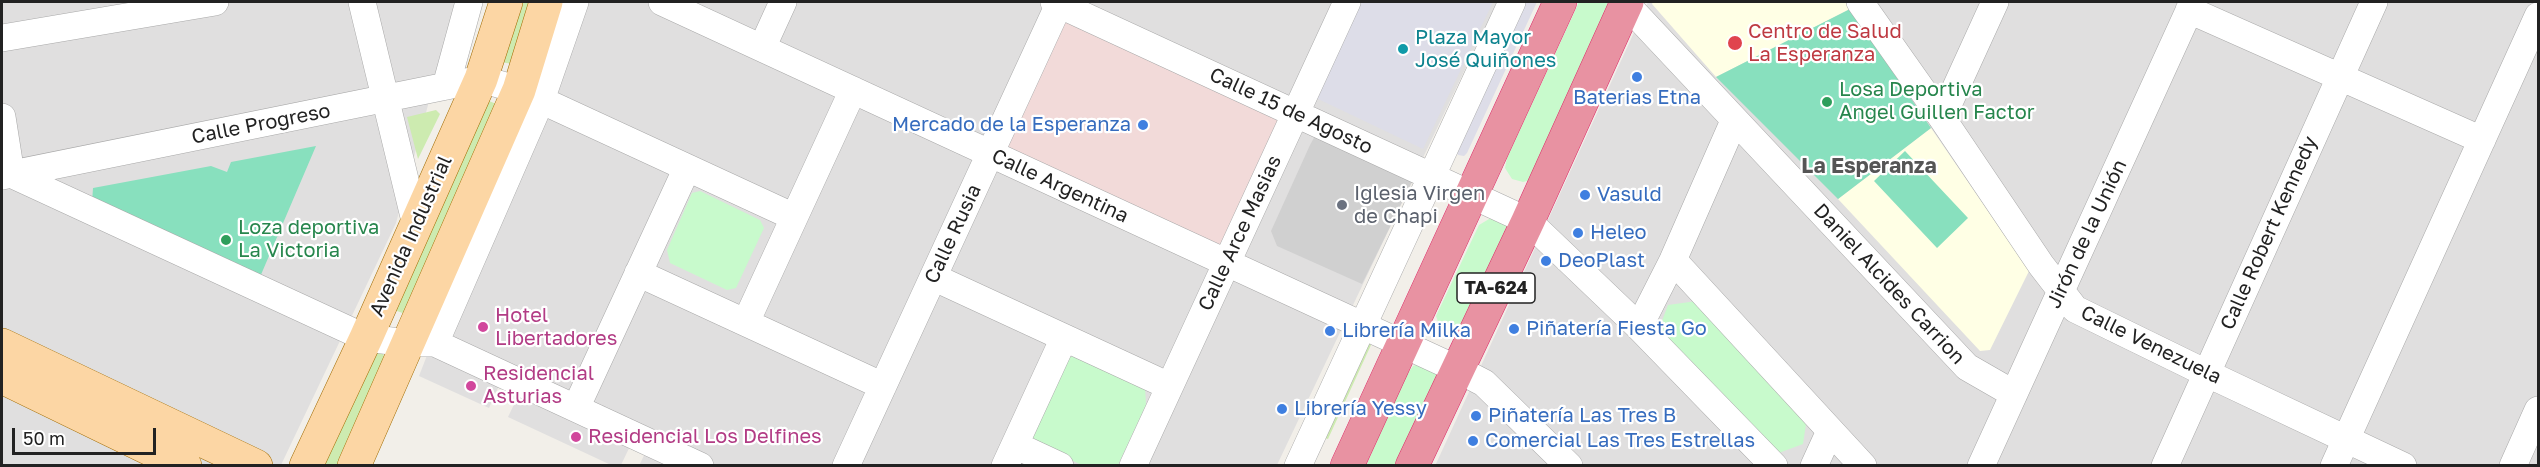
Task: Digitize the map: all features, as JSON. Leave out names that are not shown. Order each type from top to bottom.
[{"type":"highway","name":"TA-624","points":[[1347,465],[1560,2]]},
{"type":"highway","name":"TA-624","points":[[1412,465],[1627,3]]},
{"type":"main road","name":"Avenida Industrial","points":[[306,465],[366,338],[481,79],[506,2]]},
{"type":"main road","name":"Avenida Industrial","points":[[354,465],[421,343],[530,95],[546,2]]},
{"type":"main road","points":[[2,345],[256,465]]},
{"type":"main road","points":[[2,377],[185,465]]},
{"type":"street","points":[[2,38],[129,9],[215,2]]},
{"type":"street","points":[[362,2],[416,225]]},
{"type":"street","points":[[446,86],[469,2]]},
{"type":"street","points":[[530,95],[575,2]]},
{"type":"street","name":"Calle Argentina","points":[[662,2],[1457,369],[1484,383],[1569,465]]},
{"type":"street","points":[[762,48],[783,2]]},
{"type":"street","name":"Calle 15 de Agosto","points":[[1058,2],[1528,220],[1639,327],[1774,465]]},
{"type":"street","name":"Calle Rusia","points":[[846,465],[1058,2]]},
{"type":"street","name":"Calle Arce Masias","points":[[1133,465],[1347,2]]},
{"type":"street","points":[[1298,465],[1512,2]]},
{"type":"street","name":"Calle Venezuela","points":[[1860,2],[2075,309],[2403,465]]},
{"type":"street","points":[[1942,118],[1995,2]]},
{"type":"street","name":"Calle Robert Kennedy","points":[[2165,465],[2338,76],[2374,2]]},
{"type":"street","name":"Daniel Alcides Carrion","points":[[1627,3],[1734,121],[1967,367],[2014,394]]},
{"type":"street","points":[[2191,6],[2338,76],[2482,140]]},
{"type":"street","name":"Jirón de la Unión","points":[[1981,465],[2191,6]]},
{"type":"street","points":[[2334,465],[2538,16]]},
{"type":"street","name":"Calle Progreso","points":[[6,175],[481,79],[530,95],[794,217]]},
{"type":"street","points":[[746,322],[853,90]]},
{"type":"street","points":[[2,117],[6,175],[366,338],[421,343],[576,408],[700,465]]},
{"type":"street","points":[[1639,327],[1673,261],[1734,121]]},
{"type":"street","points":[[576,408],[687,168]]},
{"type":"street","points":[[1673,261],[1863,465]]},
{"type":"street","points":[[638,273],[883,386]]},
{"type":"street","points":[[933,277],[1169,386]]},
{"type":"street","points":[[1060,465],[1010,455],[1064,338]]},
{"type":"street","points":[[2513,465],[2538,410]]},
{"type":"street","points":[[1814,465],[1830,431]]},
{"type":"shaded area","points":[[2,2],[456,2],[396,223],[281,465],[2,465]]},
{"type":"shaded area","points":[[564,2],[1497,2],[1277,465],[639,466],[647,449],[632,442],[621,465],[611,465],[508,417],[521,390],[501,381],[489,408],[419,376]]},
{"type":"shaded area","name":"Plaza Mayor José Quiñones","points":[[1358,2],[1493,2],[1423,149],[1314,97]]},
{"type":"shaded area","points":[[1524,2],[1537,2],[1467,153],[1464,156],[1458,155],[1456,151]]},
{"type":"shaded area","points":[[1648,2],[2538,2],[2538,465],[1435,466]]},
{"type":"shaded area","name":"Centro de Salud La Esperanza","points":[[1653,2],[1845,2],[1850,9],[1716,77],[1652,4]]},
{"type":"shaded area","name":"Mercado de la Esperanza","points":[[1059,4],[1295,113],[1226,262],[990,153]]},
{"type":"shaded area","name":"Iglesia Virgen de Chapi","points":[[1320,127],[1414,178],[1362,284],[1277,246],[1271,231]]},
{"type":"shaded area","points":[[1931,128],[2029,271],[1990,350],[1980,351],[1838,199]]},
{"type":"green space","points":[[511,2],[532,2],[513,64],[500,62]]},
{"type":"green space","points":[[1579,2],[1617,2],[1535,179],[1523,182],[1512,179],[1505,168],[1507,158]]},
{"type":"green space","name":"Losa Deportiva Angel Guillen Factor","points":[[1850,9],[1931,128],[1838,199],[1716,77]]},
{"type":"green space","points":[[489,101],[499,105],[405,314],[392,309]]},
{"type":"green space","points":[[436,110],[440,114],[418,159],[407,117]]},
{"type":"green space","name":"Loza deportiva La Victoria","points":[[316,146],[260,277],[92,203],[93,188],[211,166],[227,172],[231,162]]},
{"type":"green space","points":[[1905,151],[1968,218],[1937,248],[1874,181]]},
{"type":"green space","points":[[700,191],[760,220],[764,228],[736,288],[727,290],[670,263],[667,250],[692,193]]},
{"type":"green space","points":[[1498,218],[1510,229],[1466,329],[1449,334],[1441,330],[1436,316],[1479,225],[1489,219]]},
{"type":"green space","points":[[1697,301],[1806,424],[1803,444],[1776,454],[1657,334],[1668,305]]},
{"type":"green space","points":[[1365,341],[1371,345],[1328,439],[1324,438]]},
{"type":"green space","points":[[375,352],[383,354],[387,362],[340,465],[317,466]]},
{"type":"green space","points":[[1075,356],[1145,387],[1146,405],[1118,465],[1082,465],[1033,443],[1031,427],[1063,358]]},
{"type":"green space","points":[[1421,363],[1440,372],[1404,465],[1366,466],[1405,377],[1413,366]]},
{"type":"place","name":"Centro de Salud La Esperanza","points":[[1735,43]]},
{"type":"place","name":"Plaza Mayor José Quiñones","points":[[1403,49]]},
{"type":"place","name":"Baterias Etna","points":[[1637,77]]},
{"type":"place","name":"Losa Deportiva Angel Guillen Factor","points":[[1827,102]]},
{"type":"place","name":"Mercado de la Esperanza","points":[[1143,125]]},
{"type":"place","name":"Vasuld","points":[[1585,195]]},
{"type":"place","name":"Iglesia Virgen de Chapi","points":[[1342,205]]},
{"type":"place","name":"Heleo","points":[[1578,233]]},
{"type":"place","name":"Loza deportiva La Victoria","points":[[226,240]]},
{"type":"place","name":"DeoPlast","points":[[1546,261]]},
{"type":"place","name":"Hotel Libertadores","points":[[483,327]]},
{"type":"place","name":"Piñatería Fiesta Go","points":[[1514,329]]},
{"type":"place","name":"Librería Milka","points":[[1330,331]]},
{"type":"place","name":"Residencial Asturias","points":[[471,386]]},
{"type":"place","name":"Librería Yessy","points":[[1282,409]]},
{"type":"place","name":"Piñatería Las Tres B","points":[[1476,416]]},
{"type":"place","name":"Residencial Los Delfines","points":[[576,437]]},
{"type":"place","name":"Comercial Las Tres Estrellas","points":[[1473,441]]},
{"type":"district","name":"La Esperanza","points":[[1869,166]]}]
